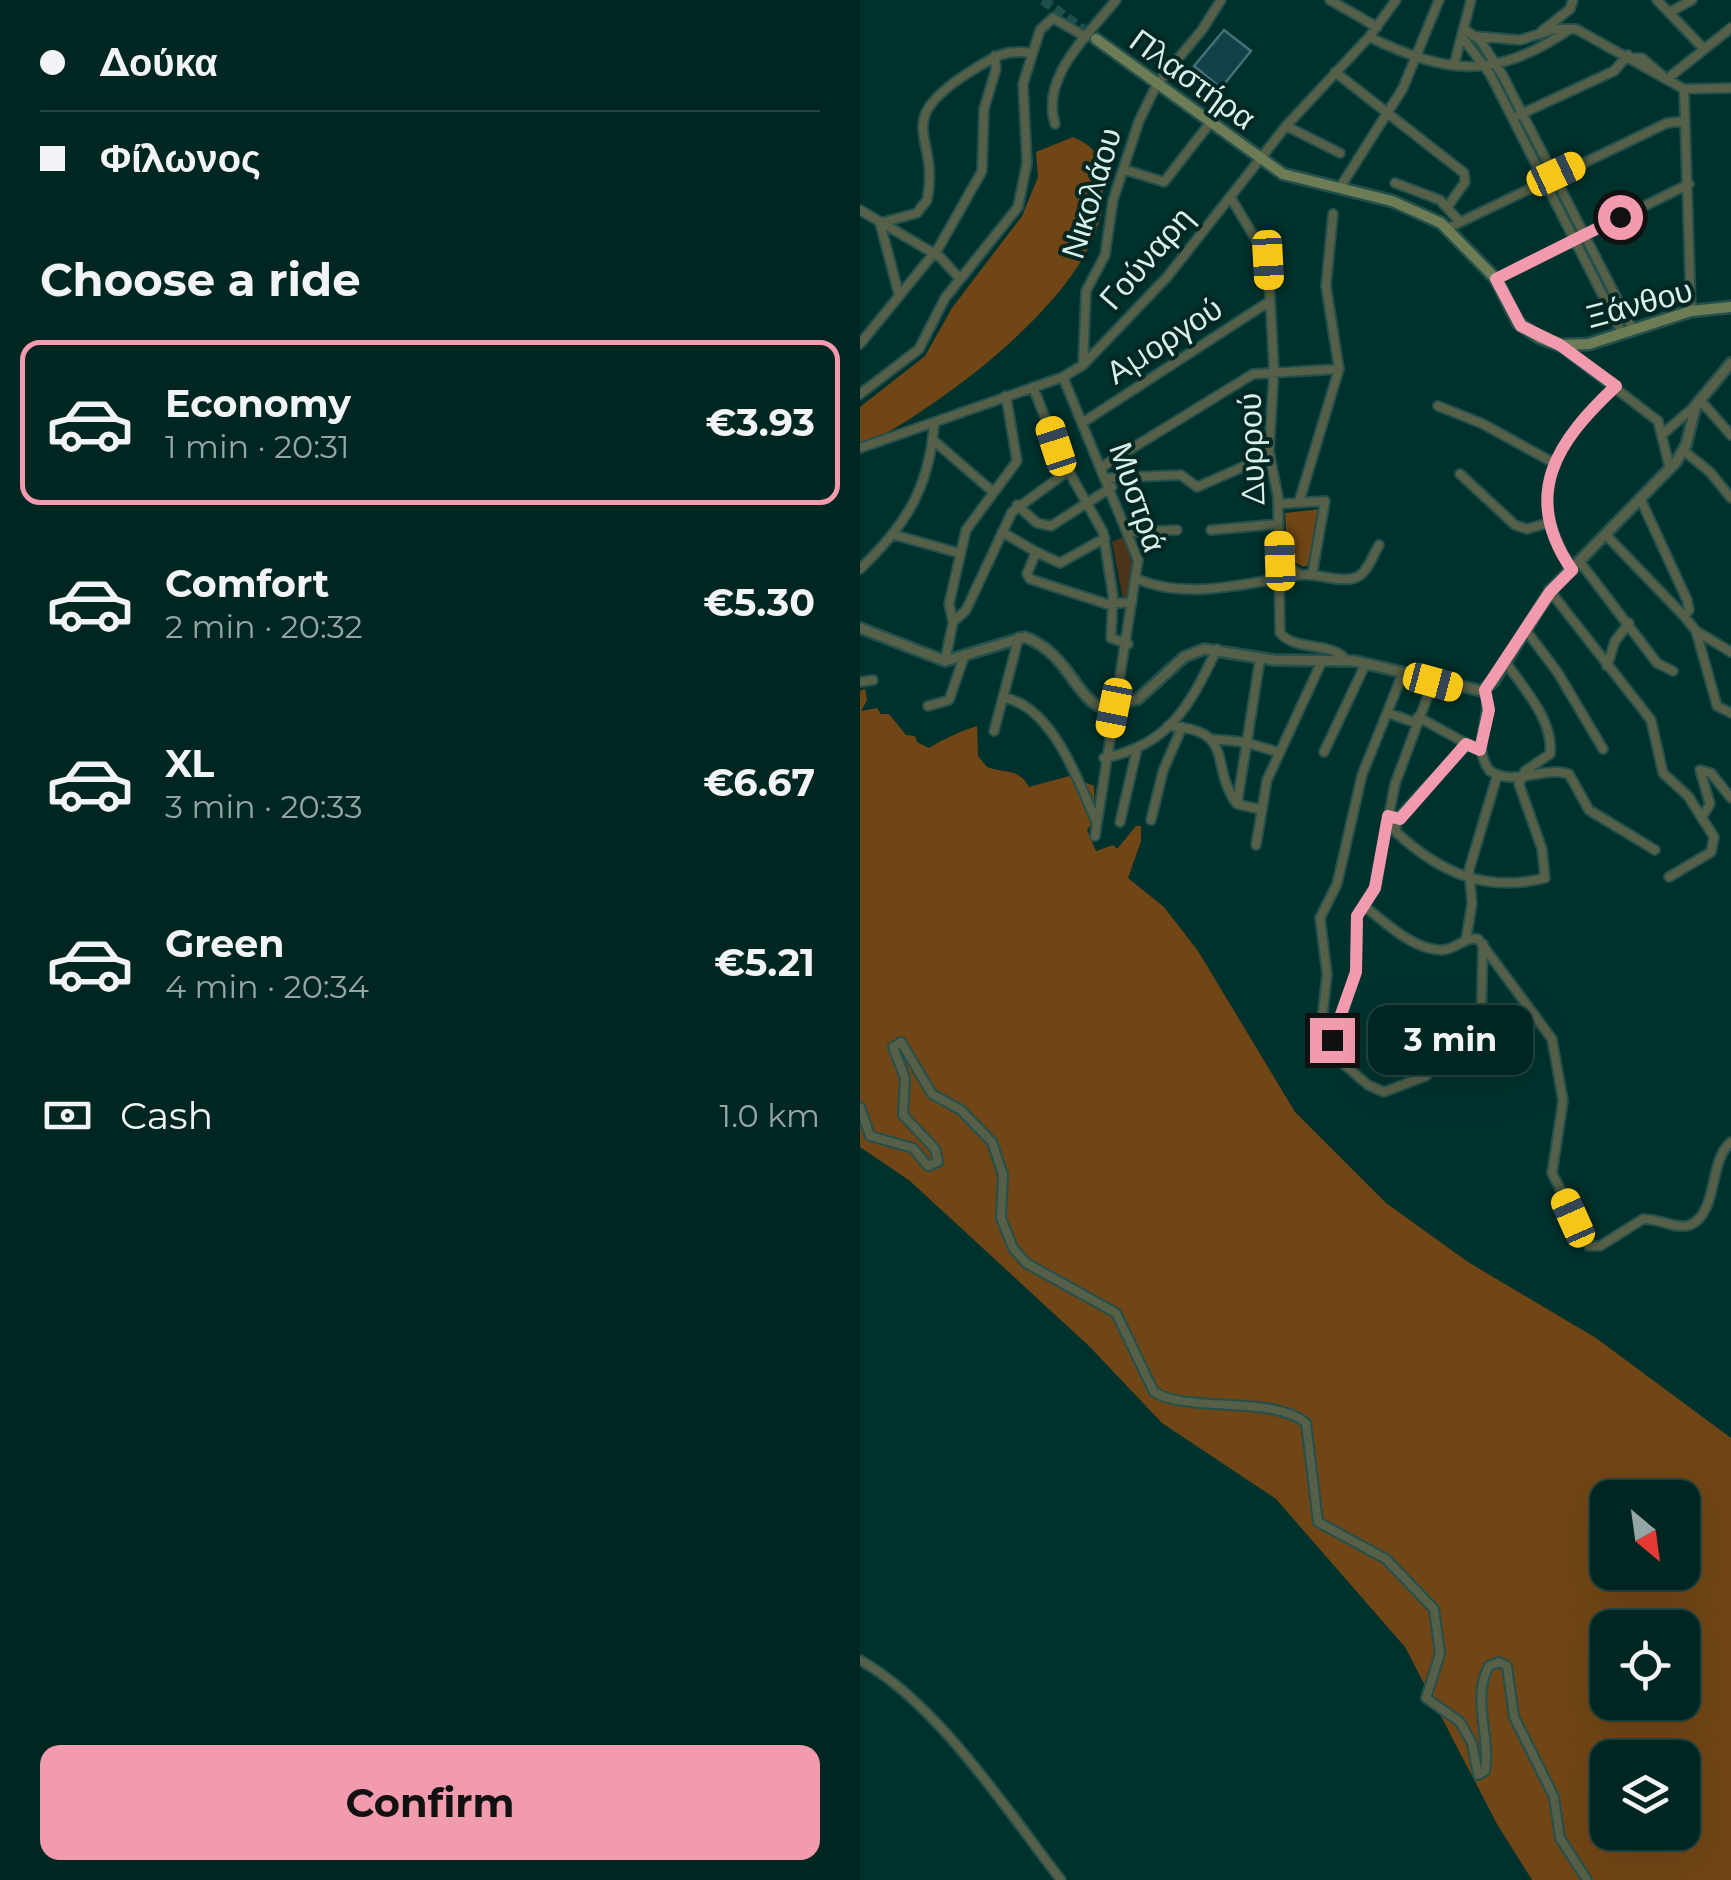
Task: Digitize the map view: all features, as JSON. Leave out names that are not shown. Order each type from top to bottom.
[{"type":"main road","name":"Πλαστήρα","points":[[1091,38],[1260,159],[1292,177],[1404,205],[1448,228],[1496,279],[1518,323],[1533,335],[1560,345]]},
{"type":"main road","name":"Ξάνθου","points":[[1560,345],[1589,344],[1691,311],[1731,307]]},
{"type":"street","points":[[1056,124],[1052,96],[1071,56],[1091,38],[1116,0]]},
{"type":"street","name":"Νικολάου","points":[[1083,365],[1086,289],[1105,255],[1108,218],[1122,169],[1158,84],[1221,0]]},
{"type":"street","points":[[1330,0],[1377,27]]},
{"type":"street","name":"Γούναρη","points":[[860,448],[1063,377],[1083,365],[1167,277],[1286,126],[1369,37],[1396,0]]},
{"type":"street","points":[[1340,186],[1416,57],[1439,0]]},
{"type":"street","points":[[1454,66],[1467,36],[1472,0]]},
{"type":"street","points":[[1541,33],[1570,10],[1573,0]]},
{"type":"street","points":[[1657,0],[1704,49]]},
{"type":"street","points":[[1670,12],[1692,0]]},
{"type":"street","points":[[860,394],[919,349],[942,303],[1004,228],[1022,193],[1028,138],[1022,92],[1041,28],[1050,18],[1091,38]]},
{"type":"street","points":[[1666,79],[1731,28]]},
{"type":"street","points":[[1369,37],[1416,57],[1486,68],[1572,29]]},
{"type":"street","points":[[1467,36],[1520,40],[1572,29],[1684,89],[1731,88]]},
{"type":"street","points":[[1467,36],[1497,66],[1556,174],[1627,332]]},
{"type":"street","points":[[1467,36],[1576,238],[1603,280]]},
{"type":"street","points":[[880,223],[917,213],[928,200],[924,119],[931,101],[995,56],[1008,50],[1032,54]]},
{"type":"street","points":[[862,338],[934,254],[982,170],[984,109],[996,69],[995,56]]},
{"type":"street","points":[[1513,118],[1614,71],[1630,57]]},
{"type":"street","points":[[1335,72],[1464,173],[1465,182],[1448,206]]},
{"type":"street","points":[[1684,89],[1691,311]]},
{"type":"street","points":[[1448,228],[1667,123],[1686,120]]},
{"type":"street","points":[[1122,169],[1164,182],[1210,123]]},
{"type":"street","points":[[1286,126],[1340,153]]},
{"type":"street","points":[[1395,183],[1448,206],[1459,221]]},
{"type":"street","points":[[1496,279],[1689,184]]},
{"type":"street","name":"Δυρρού","points":[[1231,198],[1266,252],[1274,370],[1270,455],[1278,504],[1281,636],[1340,653],[1346,660]]},
{"type":"street","points":[[860,210],[934,254],[960,279]]},
{"type":"street","points":[[1300,502],[1339,369],[1326,286],[1332,214]]},
{"type":"street","points":[[880,223],[900,295]]},
{"type":"street","name":"Αμοργού","points":[[1084,421],[1270,301]]},
{"type":"street","points":[[1086,333],[1100,347]]},
{"type":"street","points":[[1560,345],[1654,417],[1664,432],[1670,469]]},
{"type":"street","points":[[1664,432],[1698,402],[1731,363]]},
{"type":"street","points":[[1103,466],[1253,374],[1339,369]]},
{"type":"street","name":"Μυστρά","points":[[1063,377],[1129,532],[1138,560],[1137,579]]},
{"type":"street","points":[[1616,386],[1583,419],[1554,462],[1548,523],[1576,566],[1629,623],[1657,663],[1672,671]]},
{"type":"street","points":[[1033,388],[1068,471],[1105,538],[1113,641],[1128,644]]},
{"type":"street","points":[[944,660],[953,622],[949,604],[969,525],[1016,461],[1006,396]]},
{"type":"street","points":[[1698,402],[1731,435]]},
{"type":"street","points":[[1656,850],[1589,810],[1569,774],[1550,770],[1520,777],[1497,776],[1486,766],[1480,750],[1489,710],[1485,690],[1550,592],[1670,469],[1684,450],[1698,402]]},
{"type":"street","points":[[1438,406],[1483,424],[1554,462]]},
{"type":"street","points":[[860,569],[896,536],[910,513],[934,424]]},
{"type":"street","points":[[932,440],[992,491]]},
{"type":"street","points":[[1684,450],[1710,472],[1731,498]]},
{"type":"street","points":[[1017,506],[1047,526],[1110,482],[1181,475],[1197,487],[1270,455]]},
{"type":"street","points":[[953,622],[966,610],[1017,506],[1068,471]]},
{"type":"street","points":[[1460,474],[1515,525],[1527,529],[1548,523]]},
{"type":"street","points":[[1640,498],[1687,600],[1689,609],[1684,616]]},
{"type":"street","points":[[1278,504],[1325,501],[1312,574]]},
{"type":"street","points":[[1211,530],[1278,524]]},
{"type":"street","points":[[1129,532],[1176,530]]},
{"type":"street","points":[[1002,532],[1060,563],[1105,538]]},
{"type":"street","points":[[1606,535],[1696,631],[1731,652]]},
{"type":"street","points":[[896,536],[960,553]]},
{"type":"street","points":[[1095,836],[1104,758],[1137,579],[1182,588],[1312,574],[1355,578],[1379,545]]},
{"type":"street","points":[[1036,552],[1028,578],[1113,604],[1132,602]]},
{"type":"street","points":[[1280,561],[1301,575]]},
{"type":"street","points":[[1550,592],[1653,724],[1663,773],[1684,790],[1714,837],[1714,849],[1668,878]]},
{"type":"street","points":[[1607,666],[1615,641],[1629,623]]},
{"type":"street","points":[[860,628],[944,660],[1019,637],[1060,658],[1093,704],[1114,708],[1138,699],[1190,652],[1218,649],[1260,658],[1346,660],[1433,682],[1485,690]]},
{"type":"street","points":[[1525,629],[1558,672],[1603,749]]},
{"type":"street","points":[[1696,631],[1717,706],[1731,712]]},
{"type":"street","points":[[994,731],[1006,698],[1019,637]]},
{"type":"street","points":[[1104,758],[1137,749],[1185,713],[1218,649]]},
{"type":"street","points":[[928,706],[949,700],[964,657]]},
{"type":"street","points":[[1236,804],[1260,658]]},
{"type":"street","points":[[1256,845],[1259,809],[1278,752],[1322,661]]},
{"type":"street","points":[[1505,662],[1539,711],[1551,744],[1548,756],[1520,777]]},
{"type":"street","points":[[1324,752],[1366,664]]},
{"type":"street","points":[[1403,673],[1352,805],[1337,884],[1320,918],[1327,1037],[1333,1054],[1376,1090],[1390,1091],[1426,1076],[1450,1042],[1481,1024],[1483,944]]},
{"type":"street","points":[[860,682],[873,680]]},
{"type":"street","points":[[1327,1037],[1335,1034],[1356,972],[1356,922],[1375,888],[1417,720],[1433,682]]},
{"type":"street","points":[[1006,698],[1028,705],[1042,722],[1096,821]]},
{"type":"street","points":[[1388,713],[1417,720],[1480,750]]},
{"type":"street","points":[[1168,726],[1195,728],[1210,739],[1221,755],[1236,804]]},
{"type":"street","points":[[1151,820],[1162,771],[1182,727]]},
{"type":"street","points":[[1210,739],[1244,742],[1278,752]]},
{"type":"street","points":[[1392,819],[1466,744]]},
{"type":"street","points":[[1120,822],[1137,749]]},
{"type":"street","points":[[1702,817],[1710,804],[1700,770],[1711,772],[1731,798]]},
{"type":"street","points":[[1466,939],[1472,904],[1470,865],[1497,776]]},
{"type":"street","points":[[1392,819],[1395,830],[1436,866],[1469,880],[1544,879],[1548,872],[1520,790],[1520,777]]},
{"type":"street","points":[[1236,804],[1259,809]]},
{"type":"street","points":[[1364,906],[1425,947],[1446,950],[1466,939],[1483,944],[1512,990],[1552,1039],[1563,1101],[1552,1173],[1588,1246],[1600,1246],[1644,1219],[1684,1226],[1693,1223],[1705,1206],[1721,1152],[1731,1142]]},
{"type":"street","points":[[860,1107],[870,1136],[906,1144],[928,1166],[938,1162],[936,1150],[904,1115],[905,1078],[893,1048],[900,1042],[932,1094],[961,1110],[992,1142],[1002,1175],[1001,1218],[1013,1248],[1026,1263],[1116,1313],[1154,1392],[1184,1401],[1243,1405],[1298,1417],[1306,1423],[1318,1522],[1386,1560],[1434,1610],[1440,1654],[1426,1698],[1460,1722],[1474,1748],[1474,1771],[1478,1775],[1485,1771],[1488,1754],[1482,1683],[1488,1666],[1499,1662],[1507,1666],[1514,1717],[1533,1762],[1554,1797],[1560,1838],[1587,1880]]},
{"type":"street","points":[[860,1660],[905,1692],[948,1737],[1039,1847],[1061,1880]]},
{"type":"shaded area","points":[[1073,137],[1096,155],[1102,183],[1100,220],[1082,260],[1015,338],[974,373],[892,430],[860,447],[860,407],[925,356],[952,308],[1022,216],[1038,177],[1036,152]]},
{"type":"shaded area","points":[[1320,509],[1308,565],[1304,567],[1288,559],[1285,513]]},
{"type":"shaded area","points":[[1125,536],[1134,561],[1131,594],[1123,599],[1112,542]]},
{"type":"shaded area","points":[[865,689],[867,700],[861,711],[877,708],[881,714],[889,714],[906,735],[915,736],[917,742],[929,748],[977,726],[978,756],[987,767],[1016,774],[1029,787],[1069,776],[1094,786],[1095,820],[1087,830],[1096,851],[1113,845],[1117,849],[1136,826],[1141,826],[1141,841],[1128,878],[1164,907],[1198,951],[1295,1112],[1386,1203],[1468,1262],[1596,1338],[1731,1438],[1731,1880],[1532,1880],[1497,1824],[1405,1647],[1276,1499],[1162,1423],[1090,1347],[910,1181],[860,1147],[860,691]]},
{"type":"building","points":[[1224,30],[1251,51],[1221,88],[1194,66]]},
{"type":"tunnel","points":[[1043,0],[1096,39]]},
{"type":"route","points":[[1332,1040],[1356,972],[1357,916],[1375,888],[1388,816],[1396,822],[1400,819],[1466,744],[1480,750],[1489,710],[1485,690],[1550,592],[1572,570],[1548,523],[1549,478],[1554,462],[1576,427],[1616,386],[1571,357],[1560,345],[1521,326],[1496,279],[1620,217]]}]
